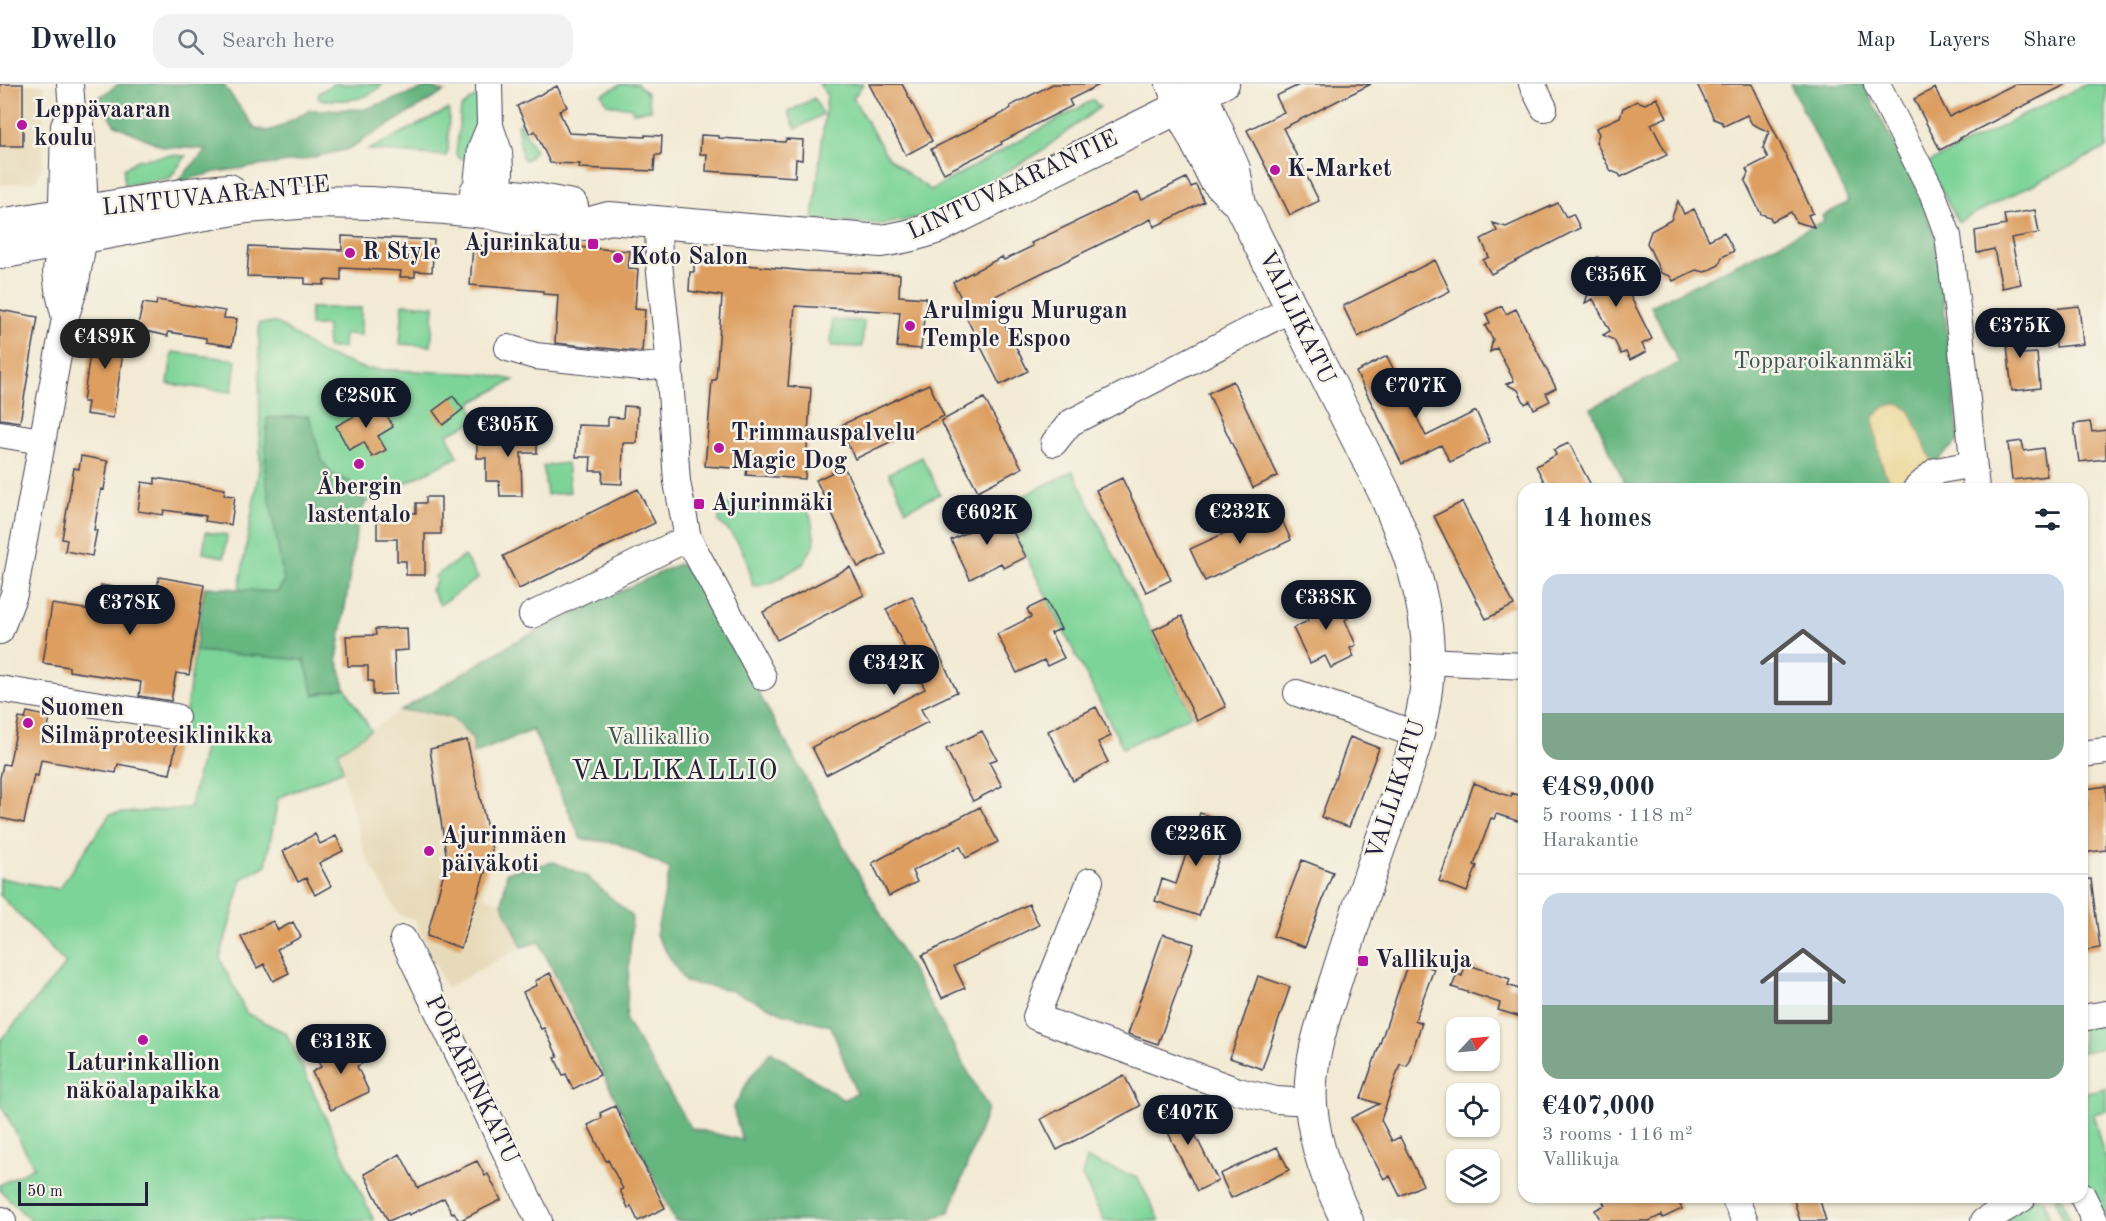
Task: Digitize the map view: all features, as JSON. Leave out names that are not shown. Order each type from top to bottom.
[{"type":"main road","name":"VALLIKATU","points":[[1195,91],[1215,179],[1240,205],[1384,492],[1409,554],[1424,609],[1428,661],[1418,735],[1344,953],[1312,1067],[1311,1102],[1319,1150],[1326,1174],[1347,1221]]},
{"type":"main road","name":"LINTUVAARANTIE","points":[[0,253],[73,226],[189,194],[309,182],[362,183],[486,200],[524,197],[588,209],[609,218],[658,223],[870,240],[900,238],[938,226],[1195,91]]},
{"type":"main road","name":"LINTUVAARANTIE","points":[[0,225],[73,226]]},
{"type":"street","points":[[486,200],[499,152],[490,126],[489,84]]},
{"type":"street","points":[[1532,84],[1544,108]]},
{"type":"street","points":[[1877,84],[1932,192],[1948,236],[1960,331],[1974,477],[1936,471],[1923,483]]},
{"type":"street","points":[[0,631],[14,594],[65,318],[56,271],[73,226],[81,123],[71,96]]},
{"type":"street","points":[[658,223],[658,262],[670,364],[677,482],[688,538],[763,677]]},
{"type":"street","points":[[1053,443],[1070,423],[1291,309]]},
{"type":"street","points":[[508,348],[535,356],[640,367],[670,364]]},
{"type":"street","points":[[0,434],[41,441]]},
{"type":"street","points":[[532,615],[688,538]]},
{"type":"street","points":[[1428,661],[1518,666]]},
{"type":"street","points":[[0,691],[176,717]]},
{"type":"street","points":[[1297,693],[1418,735]]},
{"type":"street","points":[[2088,753],[2106,751]]},
{"type":"street","points":[[1089,881],[1036,1017],[1238,1091],[1276,1100],[1311,1102]]},
{"type":"street","name":"PORARINKATU","points":[[403,939],[539,1221]]},
{"type":"street","points":[[2088,1017],[2106,1014]]},
{"type":"street","points":[[1737,1203],[1745,1221]]},
{"type":"street","points":[[1984,1221],[2015,1203]]},
{"type":"street","points":[[2086,1203],[2095,1221]]},
{"type":"shaded area","name":"Leppävaaran koulu","points":[[0,84],[44,84],[43,166],[35,181],[0,185]]},
{"type":"shaded area","name":"Ajurinmäen päiväkoti","points":[[400,711],[427,712],[452,718],[473,739],[473,754],[495,848],[483,896],[502,903],[522,947],[446,988],[415,920],[399,915],[365,854],[337,752]]},
{"type":"green space","points":[[119,84],[223,84],[255,128],[267,131],[280,127],[309,110],[365,109],[429,87],[444,92],[348,149],[302,160],[216,172],[177,182],[207,149],[164,147],[115,125],[97,99]]},
{"type":"green space","points":[[333,84],[383,84],[369,95],[362,97],[346,100],[320,100],[319,93]]},
{"type":"green space","points":[[622,84],[637,84],[647,93],[651,110],[633,112],[631,108],[607,104],[602,94]]},
{"type":"green space","points":[[819,84],[863,84],[853,98],[887,156],[931,190],[1093,100],[1100,107],[1037,154],[945,207],[915,218],[885,224],[813,220],[827,95]]},
{"type":"green space","name":"Topparoikanmäki","points":[[1790,84],[1863,84],[1916,186],[1937,243],[1959,440],[1912,483],[1624,483],[1591,408],[1679,363],[1651,306],[1824,221],[1822,216],[1849,202]]},
{"type":"green space","points":[[2086,84],[2106,84],[2106,148],[1958,222],[1928,163]]},
{"type":"green space","points":[[474,97],[479,100],[473,160],[459,158],[456,154],[461,108]]},
{"type":"green space","points":[[814,98],[823,114],[796,129],[788,112]]},
{"type":"green space","points":[[449,109],[446,156],[368,150]]},
{"type":"green space","points":[[520,123],[535,150],[525,160],[522,157],[517,124]]},
{"type":"green space","points":[[170,155],[186,156],[170,178],[124,185],[124,169],[137,160]]},
{"type":"green space","points":[[403,304],[434,306],[431,346],[400,344]]},
{"type":"green space","points":[[310,308],[361,308],[361,335],[344,334],[343,348],[327,348],[327,326],[310,326]]},
{"type":"green space","points":[[832,320],[864,321],[862,347],[831,346]]},
{"type":"green space","points":[[259,323],[277,323],[321,353],[365,369],[485,374],[514,380],[471,403],[476,421],[447,434],[458,457],[365,503],[358,521],[337,659],[345,688],[371,730],[338,752],[343,770],[278,798],[266,865],[242,879],[220,958],[246,1013],[286,1033],[374,1221],[31,1221],[0,1190],[0,1185],[34,1167],[0,1103],[0,1041],[66,964],[0,895],[0,878],[59,889],[110,814],[190,808],[206,740],[182,737],[205,587],[239,589],[260,463]]},
{"type":"green space","points":[[172,352],[236,360],[232,392],[168,384]]},
{"type":"green space","points":[[309,416],[322,461],[332,474],[351,482],[365,503],[358,521],[337,659],[345,688],[314,695],[304,660],[195,651],[205,587],[277,592],[284,582],[265,473],[267,418]]},
{"type":"green space","points":[[922,457],[940,494],[906,510],[889,473]]},
{"type":"green space","points":[[567,463],[570,492],[547,495],[543,466]]},
{"type":"green space","points":[[1073,471],[1192,715],[1123,748],[1001,507]]},
{"type":"green space","points":[[720,504],[805,507],[811,518],[815,543],[803,564],[773,582],[753,587],[749,568],[738,543],[719,522]]},
{"type":"green space","points":[[206,532],[227,535],[224,557],[203,553]]},
{"type":"green space","points":[[464,556],[478,578],[440,605],[431,590],[437,580],[434,577]]},
{"type":"green space","name":"Vallikallio","points":[[678,564],[690,569],[988,1108],[950,1211],[930,1221],[675,1221],[539,942],[522,947],[502,903],[507,872],[554,862],[586,876],[632,916],[626,1021],[691,1128],[742,1140],[733,1108],[750,1078],[771,1051],[844,1100],[856,1093],[831,1026],[785,1014],[730,990],[685,982],[656,935],[670,869],[617,843],[581,839],[533,730],[473,754],[473,739],[452,718],[427,712],[400,711],[513,643]]},
{"type":"green space","points":[[2088,1025],[2099,1025],[2103,1030],[2104,1048],[2088,1051]]},
{"type":"green space","points":[[2106,1088],[2106,1111],[2093,1114],[2104,1156],[2106,1156],[2106,1221],[2088,1186],[2088,1092]]},
{"type":"green space","points":[[1087,1159],[1138,1178],[1160,1221],[1104,1221],[1082,1176]]},
{"type":"green space","points":[[2025,1203],[2045,1203],[2050,1221],[2003,1221]]},
{"type":"green space","points":[[2057,1203],[2064,1203],[2071,1221],[2062,1221]]},
{"type":"sand","points":[[1902,405],[1910,411],[1936,471],[1923,483],[1893,483],[1887,477],[1880,456],[1874,417],[1884,407]]},
{"type":"building","points":[[0,84],[23,84],[23,146],[0,146]]},
{"type":"building","points":[[869,84],[902,84],[932,141],[906,155]]},
{"type":"building","points":[[1053,84],[1101,84],[1069,100],[1072,106],[944,173],[931,149],[1003,113],[1011,108],[1010,106]]},
{"type":"building","points":[[1301,84],[1371,84],[1283,128],[1319,201],[1290,215],[1247,130],[1284,112],[1276,96]]},
{"type":"building","points":[[1697,84],[1752,84],[1813,213],[1808,215],[1814,227],[1796,222],[1791,212],[1772,221],[1770,217],[1761,214],[1745,181],[1748,173],[1746,169],[1768,158],[1763,148],[1769,132],[1752,124],[1747,115],[1724,126],[1722,122],[1714,119]]},
{"type":"building","points":[[2015,84],[2067,84],[1940,150],[1914,99],[1935,88],[1949,117]]},
{"type":"building","points":[[557,86],[567,107],[559,111],[569,133],[662,136],[661,155],[655,155],[654,171],[579,168],[580,164],[550,163],[535,131],[530,134],[517,106]]},
{"type":"building","points":[[1657,98],[1667,117],[1651,124],[1667,155],[1621,177],[1611,171],[1607,164],[1596,142],[1599,134],[1596,128],[1620,117],[1623,108],[1637,101],[1645,104]]},
{"type":"building","points":[[701,135],[785,142],[786,139],[803,140],[802,160],[796,159],[795,177],[706,171],[707,154],[700,154]]},
{"type":"building","points":[[1186,178],[1191,187],[1196,185],[1204,202],[1154,227],[1151,219],[991,298],[1028,371],[1000,385],[961,307],[965,306],[953,282],[1002,257],[1004,260],[1033,246],[1031,243],[1138,192],[1142,200]]},
{"type":"building","points":[[1678,201],[1684,214],[1694,209],[1709,240],[1724,232],[1734,251],[1722,257],[1719,265],[1705,272],[1696,270],[1673,281],[1670,276],[1661,273],[1647,243],[1651,231],[1671,220]]},
{"type":"building","points":[[1558,203],[1566,217],[1573,214],[1580,228],[1491,274],[1483,260],[1489,257],[1481,239],[1497,231],[1493,223],[1506,227]]},
{"type":"building","points":[[2035,210],[2039,233],[2011,238],[2021,284],[2002,288],[1994,249],[1977,253],[1975,231],[2006,225],[2004,215]]},
{"type":"building","points":[[342,236],[434,240],[432,272],[415,271],[415,277],[400,277],[401,271],[341,268],[341,281],[324,280],[324,285],[305,284],[305,278],[247,276],[249,246],[342,250]]},
{"type":"building","points":[[473,245],[560,252],[561,246],[630,251],[628,268],[638,269],[635,309],[645,310],[642,352],[555,343],[558,295],[543,294],[543,291],[470,285]]},
{"type":"building","points":[[1598,257],[1602,265],[1612,260],[1652,339],[1642,344],[1646,352],[1630,360],[1626,352],[1621,354],[1614,340],[1603,335],[1610,331],[1593,299],[1585,303],[1589,291],[1582,276],[1587,274],[1582,265]]},
{"type":"building","points":[[1435,260],[1450,291],[1358,337],[1343,306]]},
{"type":"building","points":[[705,261],[806,271],[900,274],[899,296],[926,298],[921,349],[897,347],[900,312],[795,306],[788,386],[811,388],[805,479],[746,475],[747,469],[705,466],[712,380],[716,380],[722,296],[689,291],[690,272],[694,272],[694,263],[705,264]]},
{"type":"building","points":[[157,300],[225,311],[224,318],[237,319],[232,346],[206,342],[206,338],[168,332],[168,336],[137,329],[143,303],[156,305]]},
{"type":"building","points":[[1502,306],[1506,314],[1516,309],[1556,388],[1546,393],[1550,401],[1534,409],[1530,401],[1525,404],[1518,390],[1506,384],[1514,381],[1497,348],[1490,352],[1493,339],[1485,326],[1490,323],[1486,314]]},
{"type":"building","points":[[2079,306],[2083,344],[2056,347],[2052,309]]},
{"type":"building","points":[[0,310],[38,317],[20,422],[0,419]]},
{"type":"building","points":[[2019,317],[2023,354],[2037,353],[2040,388],[2012,391],[2004,318]]},
{"type":"building","points":[[104,323],[127,326],[113,418],[86,414],[88,402],[83,402],[93,333],[102,335]]},
{"type":"building","points":[[1387,356],[1426,436],[1476,411],[1490,442],[1450,462],[1441,445],[1402,464],[1356,372]]},
{"type":"building","points":[[1233,381],[1278,476],[1253,488],[1208,393]]},
{"type":"building","points":[[929,384],[944,416],[855,459],[839,426]]},
{"type":"building","points":[[453,396],[463,409],[443,425],[433,411]]},
{"type":"building","points":[[984,398],[1022,468],[978,491],[941,421]]},
{"type":"building","points":[[380,402],[393,427],[378,436],[386,450],[372,457],[364,442],[349,450],[336,426]]},
{"type":"building","points":[[624,406],[638,407],[637,443],[623,443],[622,484],[602,483],[603,471],[590,471],[591,457],[576,457],[578,425],[608,426],[608,417],[623,418]]},
{"type":"building","points":[[2090,422],[2092,432],[2106,430],[2106,459],[2079,462],[2074,424]]},
{"type":"building","points":[[504,428],[537,428],[537,453],[521,453],[522,496],[500,496],[499,481],[486,481],[486,458],[477,458],[477,440],[504,440]]},
{"type":"building","points":[[2022,441],[2024,451],[2043,448],[2047,476],[2012,480],[2008,443]]},
{"type":"building","points":[[1569,443],[1590,483],[1545,483],[1536,466],[1556,455],[1554,450]]},
{"type":"building","points":[[81,456],[108,461],[104,490],[101,489],[94,530],[97,530],[92,556],[65,551],[67,540],[62,539],[74,468],[79,469]]},
{"type":"building","points":[[844,467],[886,554],[858,567],[816,480]]},
{"type":"building","points":[[155,478],[225,489],[224,495],[235,496],[231,525],[205,521],[206,516],[164,510],[163,515],[138,511],[142,482],[155,484]]},
{"type":"building","points":[[1122,478],[1171,580],[1146,592],[1096,490]]},
{"type":"building","points":[[638,489],[655,523],[519,589],[503,556]]},
{"type":"building","points":[[426,497],[441,497],[441,534],[425,534],[425,575],[406,575],[406,561],[397,561],[397,539],[377,539],[377,519],[403,519],[403,513],[416,513],[416,503],[426,503]]},
{"type":"building","points":[[1462,502],[1514,605],[1486,619],[1434,516]]},
{"type":"building","points":[[991,508],[1002,532],[1011,528],[1026,557],[1004,568],[1001,563],[970,579],[951,540],[981,525],[977,516]]},
{"type":"building","points":[[1277,509],[1291,540],[1205,581],[1190,549]]},
{"type":"building","points":[[850,567],[864,595],[777,640],[763,612]]},
{"type":"building","points":[[159,577],[204,585],[189,675],[176,673],[171,701],[139,696],[141,682],[69,671],[69,667],[43,663],[52,604],[97,611],[101,585],[156,594]]},
{"type":"building","points":[[1319,595],[1324,605],[1344,596],[1351,610],[1345,613],[1348,618],[1345,620],[1356,645],[1350,648],[1354,657],[1331,668],[1325,656],[1310,663],[1293,628],[1308,621],[1300,604]]},
{"type":"building","points":[[912,596],[957,692],[921,709],[928,722],[826,775],[812,747],[925,689],[886,609]]},
{"type":"building","points":[[1046,600],[1061,629],[1051,633],[1064,658],[1047,666],[1044,660],[1017,673],[997,634],[1031,617],[1027,609]]},
{"type":"building","points":[[1182,616],[1226,707],[1197,721],[1153,630]]},
{"type":"building","points":[[407,628],[408,650],[394,651],[396,694],[373,695],[373,681],[368,681],[368,666],[348,666],[346,636],[376,635],[375,629]]},
{"type":"building","points":[[1096,707],[1111,736],[1098,742],[1108,762],[1073,781],[1048,731]]},
{"type":"building","points":[[27,712],[50,717],[48,729],[119,743],[121,736],[176,744],[170,774],[118,764],[116,773],[41,760],[38,776],[34,775],[24,823],[0,818],[0,778],[3,764],[9,765],[19,718],[25,719]]},
{"type":"building","points":[[982,731],[997,759],[989,762],[1002,786],[973,801],[946,749]]},
{"type":"building","points":[[1350,737],[1379,748],[1349,827],[1321,817]]},
{"type":"building","name":"Ajurinmäen päiväkoti","points":[[467,740],[492,850],[461,948],[427,936],[447,860],[430,749]]},
{"type":"building","points":[[1474,783],[1511,797],[1512,793],[1518,795],[1518,821],[1496,814],[1494,819],[1491,818],[1467,892],[1439,881]]},
{"type":"building","points":[[2106,786],[2106,850],[2088,852],[2088,789]]},
{"type":"building","points":[[980,807],[998,842],[966,858],[960,846],[912,871],[917,882],[889,896],[872,863]]},
{"type":"building","points":[[1200,813],[1231,823],[1199,916],[1155,901],[1162,879],[1176,884]]},
{"type":"building","points":[[315,834],[320,844],[336,836],[343,851],[319,863],[331,886],[315,895],[306,878],[298,882],[283,851]]},
{"type":"building","points":[[1302,860],[1333,872],[1305,947],[1273,936]]},
{"type":"building","points":[[2088,879],[2091,879],[2100,948],[2088,950]]},
{"type":"building","points":[[1029,904],[1039,925],[954,966],[965,988],[942,998],[922,955]]},
{"type":"building","points":[[273,921],[278,930],[293,922],[301,937],[277,949],[289,973],[273,981],[264,964],[257,968],[241,937]]},
{"type":"building","points":[[1163,934],[1194,944],[1158,1044],[1128,1034]]},
{"type":"building","points":[[1409,960],[1434,969],[1415,1020],[1422,1023],[1407,1066],[1400,1064],[1381,1120],[1392,1141],[1400,1137],[1423,1185],[1400,1196],[1390,1176],[1384,1179],[1351,1118],[1379,1104],[1361,1098]]},
{"type":"building","points":[[1466,964],[1510,979],[1508,985],[1518,989],[1518,1016],[1498,1010],[1500,1003],[1452,987],[1457,974],[1462,976]]},
{"type":"building","points":[[550,973],[600,1075],[573,1089],[566,1074],[563,1075],[555,1058],[558,1057],[523,992],[537,985],[535,981]]},
{"type":"building","points":[[1258,976],[1290,987],[1262,1069],[1230,1058]]},
{"type":"building","points":[[354,1039],[365,1062],[357,1066],[369,1092],[331,1110],[312,1072],[321,1067],[316,1058]]},
{"type":"building","points":[[1124,1075],[1140,1106],[1057,1150],[1041,1119]]},
{"type":"building","points":[[1178,1100],[1218,1181],[1197,1191],[1157,1110]]},
{"type":"building","points":[[615,1106],[665,1208],[638,1221],[631,1206],[628,1208],[620,1190],[623,1189],[588,1125],[602,1118],[600,1113]]},
{"type":"building","points":[[1277,1147],[1289,1170],[1231,1198],[1220,1174]]},
{"type":"building","points":[[400,1154],[418,1188],[477,1161],[485,1176],[488,1174],[501,1200],[459,1221],[444,1198],[409,1215],[408,1213],[388,1221],[364,1174]]},
{"type":"building","points":[[1604,1203],[1679,1203],[1682,1209],[1663,1218],[1662,1215],[1649,1221],[1601,1221],[1595,1210],[1605,1205]]},
{"type":"building","points":[[1795,1203],[1821,1203],[1826,1221],[1800,1221]]},
{"type":"place","name":"Leppävaaran koulu","points":[[22,125]]},
{"type":"place","name":"K-Market","points":[[1275,170]]},
{"type":"place","name":"Ajurinkatu","points":[[593,244]]},
{"type":"place","name":"R Style","points":[[350,253]]},
{"type":"place","name":"Koto Salon","points":[[618,258]]},
{"type":"place","name":"Arulmigu Murugan Temple Espoo","points":[[910,326]]},
{"type":"place","name":"Trimmauspalvelu Magic Dog","points":[[719,448]]},
{"type":"place","name":"Åbergin lastentalo","points":[[359,464]]},
{"type":"place","name":"Ajurinmäki","points":[[699,504]]},
{"type":"place","name":"Suomen Silmäproteesiklinikka","points":[[28,723]]},
{"type":"place","name":"Ajurinmäen päiväkoti","points":[[429,851]]},
{"type":"place","name":"Vallikuja","points":[[1363,961]]},
{"type":"place","name":"Laturinkallion näköalapaikka","points":[[143,1040]]},
{"type":"district","name":"VALLIKALLIO","points":[[675,771]]}]
